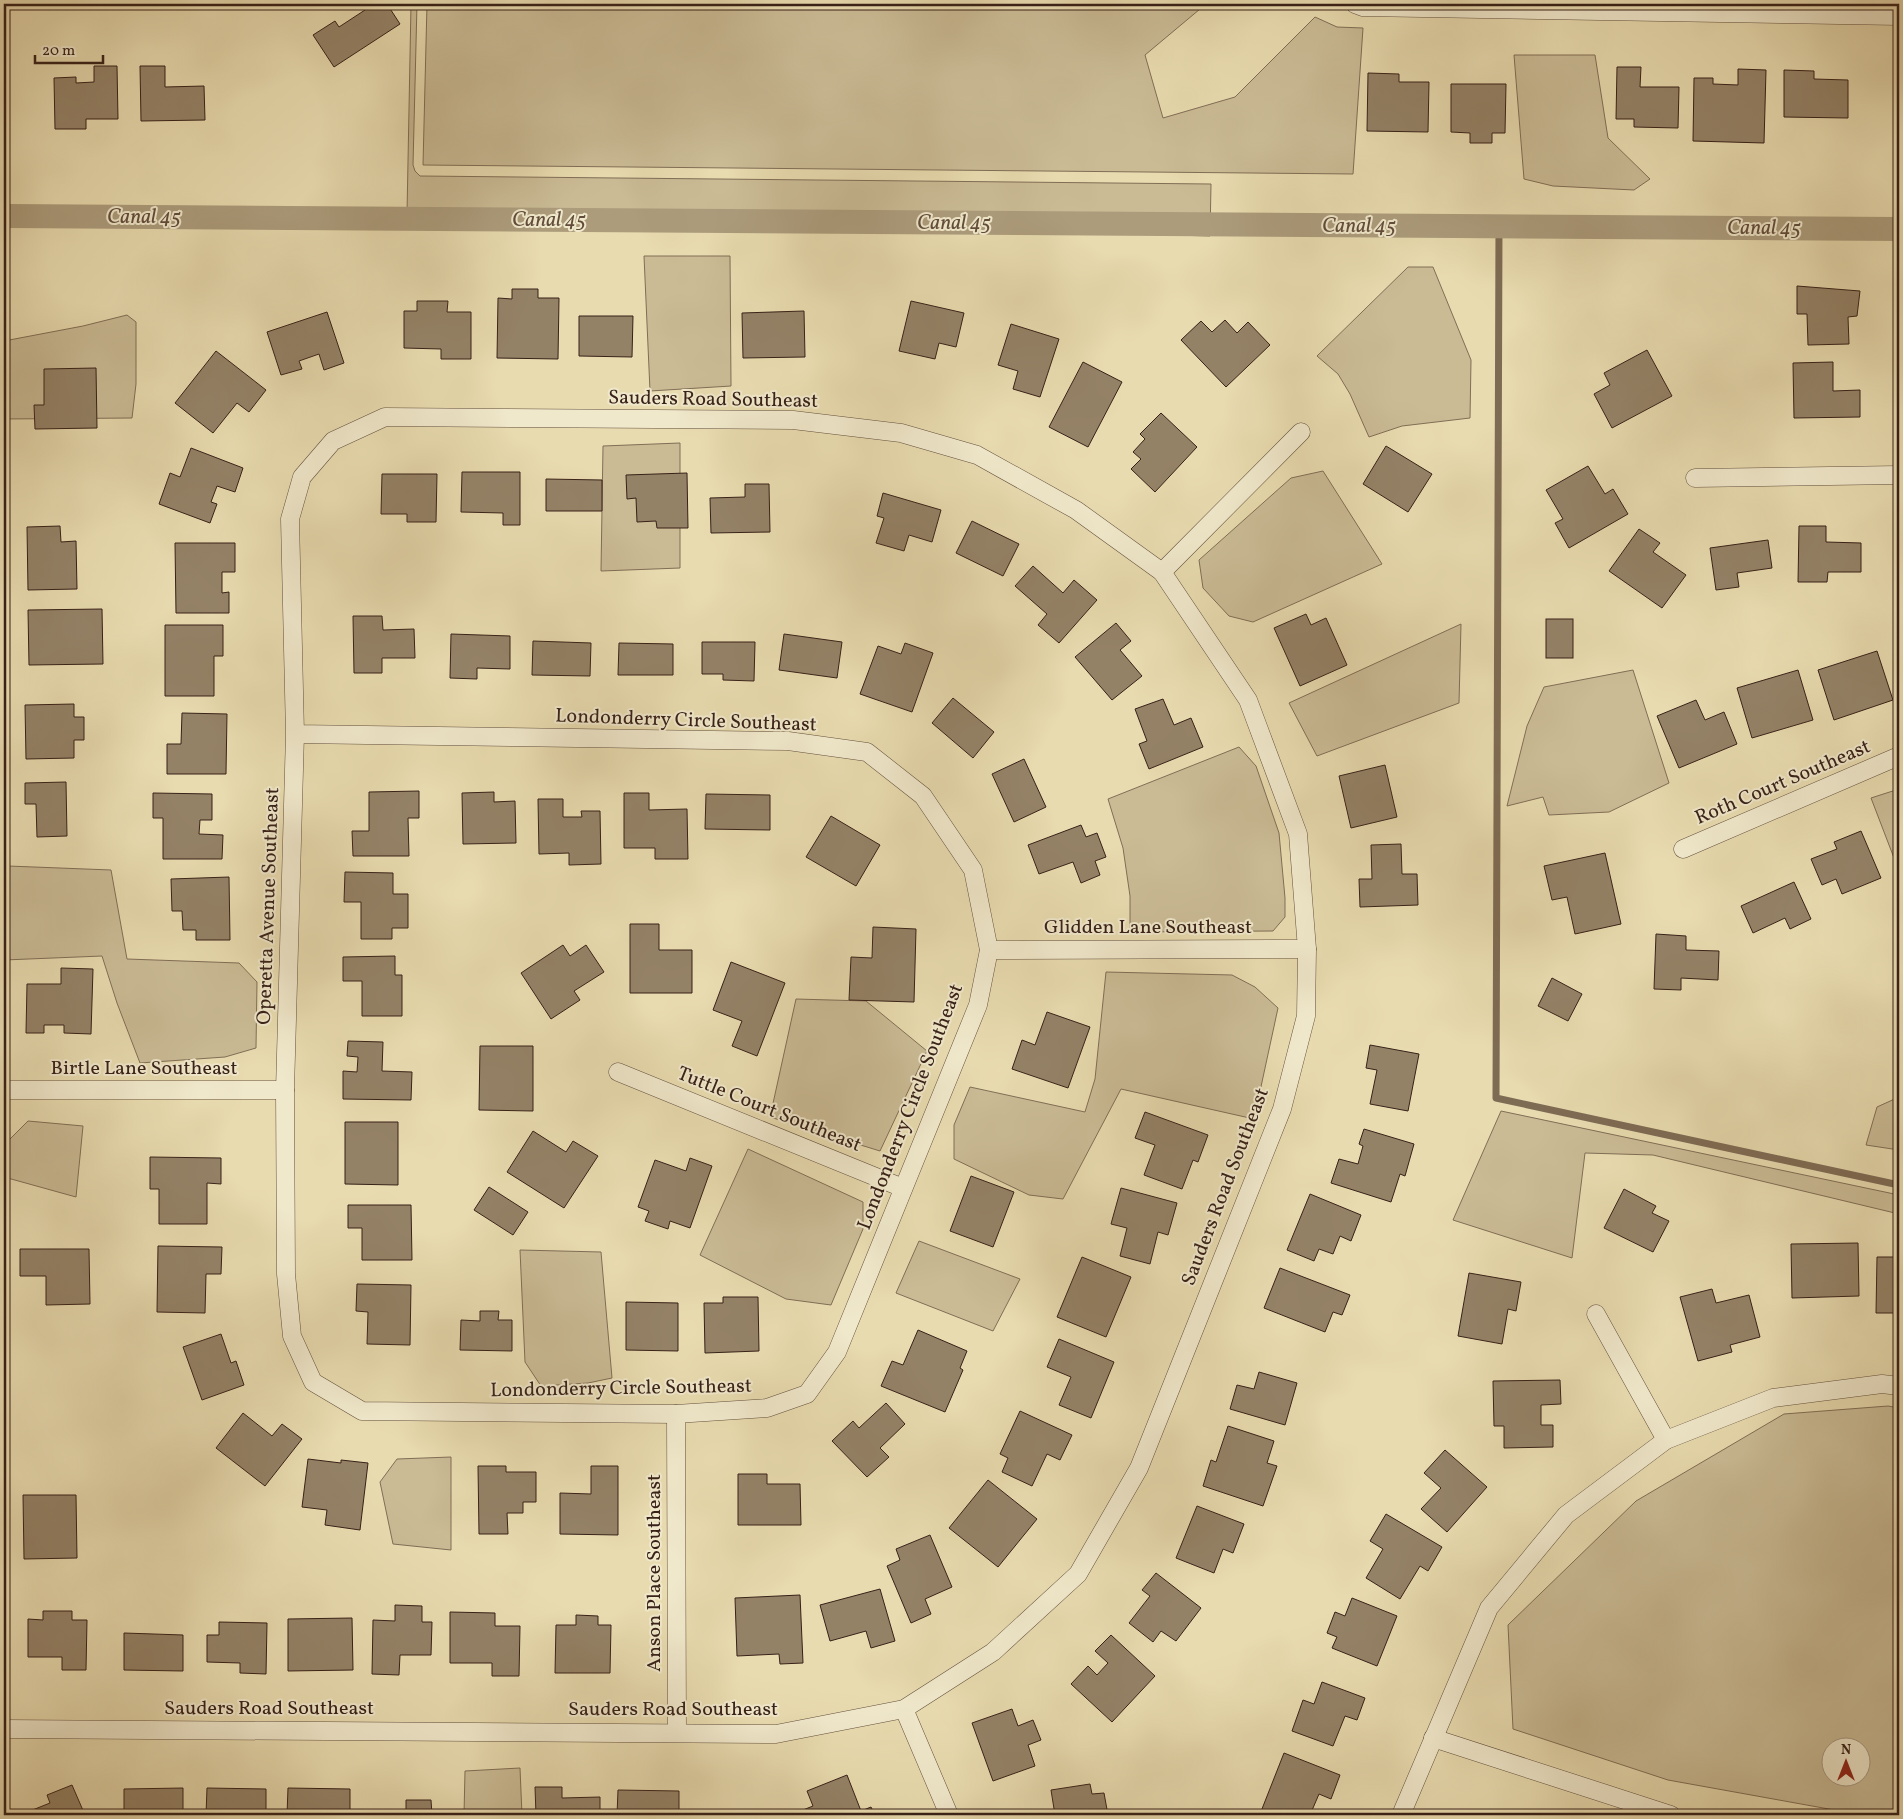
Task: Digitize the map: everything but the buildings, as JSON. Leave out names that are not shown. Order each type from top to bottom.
[{"type":"street","points":[[1355,4],[1363,7],[1598,7],[1899,16]]},
{"type":"street","name":"Sauders Road Southeast","points":[[4,1729],[776,1734],[904,1709],[993,1652],[1078,1574],[1139,1468],[1282,1109],[1306,1016],[1307,949],[1298,834],[1248,700],[1162,572],[1076,510],[977,456],[901,433],[793,420],[385,417],[333,441]]},
{"type":"street","points":[[1162,572],[1301,432]]},
{"type":"street","name":"Operetta Avenue Southeast","points":[[313,1382],[292,1336],[286,1274],[285,1090],[295,734],[290,519],[302,476],[333,441]]},
{"type":"street","points":[[1695,478],[1899,475]]},
{"type":"street","name":"Londonderry Circle Southeast","points":[[295,734],[788,741],[867,752],[923,796],[974,870],[990,950],[978,1005],[837,1352],[807,1394],[767,1408],[676,1414],[362,1411],[313,1382]]},
{"type":"street","name":"Roth Court Southeast","points":[[1683,849],[1899,756]]},
{"type":"street","name":"Glidden Lane Southeast","points":[[990,950],[1307,949]]},
{"type":"street","name":"Tuttle Court Southeast","points":[[618,1072],[903,1188]]},
{"type":"street","name":"Birtle Lane Southeast","points":[[4,1090],[285,1090]]},
{"type":"street","points":[[1596,1314],[1666,1440]]},
{"type":"street","points":[[1401,1815],[1490,1608],[1566,1515],[1666,1440],[1773,1398],[1882,1384],[1899,1386]]},
{"type":"street","name":"Anson Place Southeast","points":[[676,1414],[677,1732]]},
{"type":"street","points":[[904,1709],[950,1815]]},
{"type":"street","points":[[1433,1738],[1671,1815]]},
{"type":"shaded area","points":[[411,4],[417,4],[413,165],[415,171],[420,176],[1211,184],[1210,236],[407,214]]},
{"type":"shaded area","points":[[427,4],[1206,4],[1145,55],[1163,118],[1235,97],[1315,17],[1337,27],[1363,28],[1353,174],[423,165]]},
{"type":"shaded area","points":[[1514,55],[1595,55],[1608,138],[1650,179],[1634,190],[1553,186],[1524,179]]},
{"type":"shaded area","points":[[644,256],[730,256],[731,386],[650,391]]},
{"type":"shaded area","points":[[1408,267],[1433,267],[1471,360],[1470,418],[1402,426],[1369,437],[1350,394],[1338,374],[1317,356]]},
{"type":"shaded area","points":[[127,315],[136,322],[136,384],[132,418],[4,419],[4,341],[83,326]]},
{"type":"shaded area","points":[[680,443],[680,568],[601,571],[603,446]]},
{"type":"shaded area","points":[[1323,471],[1382,564],[1253,622],[1229,616],[1203,588],[1199,560],[1291,478]]},
{"type":"shaded area","points":[[1461,624],[1459,703],[1317,756],[1289,703]]},
{"type":"shaded area","points":[[1633,670],[1669,783],[1609,812],[1549,815],[1543,797],[1507,806],[1527,726],[1544,687]]},
{"type":"shaded area","points":[[1239,747],[1256,766],[1279,833],[1285,917],[1273,931],[1130,932],[1130,896],[1123,848],[1108,799]]},
{"type":"shaded area","points":[[1899,789],[1899,871],[1871,798]]},
{"type":"shaded area","points":[[8,866],[111,870],[127,959],[239,963],[257,982],[256,1048],[225,1057],[140,1063],[117,1003],[102,956],[4,960],[4,899]]},
{"type":"shaded area","points":[[1106,972],[1232,975],[1255,987],[1278,1008],[1254,1119],[1121,1089],[1063,1199],[1029,1195],[954,1159],[954,1125],[970,1087],[1085,1112],[1095,1079]]},
{"type":"shaded area","points":[[796,999],[866,1001],[927,1051],[880,1151],[770,1117]]},
{"type":"shaded area","points":[[1899,1097],[1899,1150],[1866,1145],[1877,1107]]},
{"type":"shaded area","points":[[1501,1111],[1899,1195],[1899,1214],[1653,1155],[1585,1153],[1572,1258],[1453,1220]]},
{"type":"shaded area","points":[[28,1121],[83,1126],[76,1197],[4,1177],[9,1140]]},
{"type":"shaded area","points":[[748,1149],[863,1202],[863,1229],[831,1305],[786,1299],[700,1255]]},
{"type":"shaded area","points":[[919,1241],[1020,1279],[993,1331],[896,1293]]},
{"type":"shaded area","points":[[520,1250],[601,1252],[612,1378],[588,1383],[541,1386],[525,1362]]},
{"type":"shaded area","points":[[1888,1406],[1899,1408],[1899,1815],[1862,1815],[1668,1780],[1513,1729],[1508,1625],[1636,1501],[1784,1414]]},
{"type":"shaded area","points":[[451,1457],[451,1550],[393,1544],[380,1482],[397,1459]]},
{"type":"shaded area","points":[[520,1768],[522,1815],[464,1815],[465,1771]]},
{"type":"waterway","name":"Canal 45","points":[[9,216],[1899,229]]},
{"type":"waterway","points":[[1499,227],[1496,1098],[1899,1185]]}]
